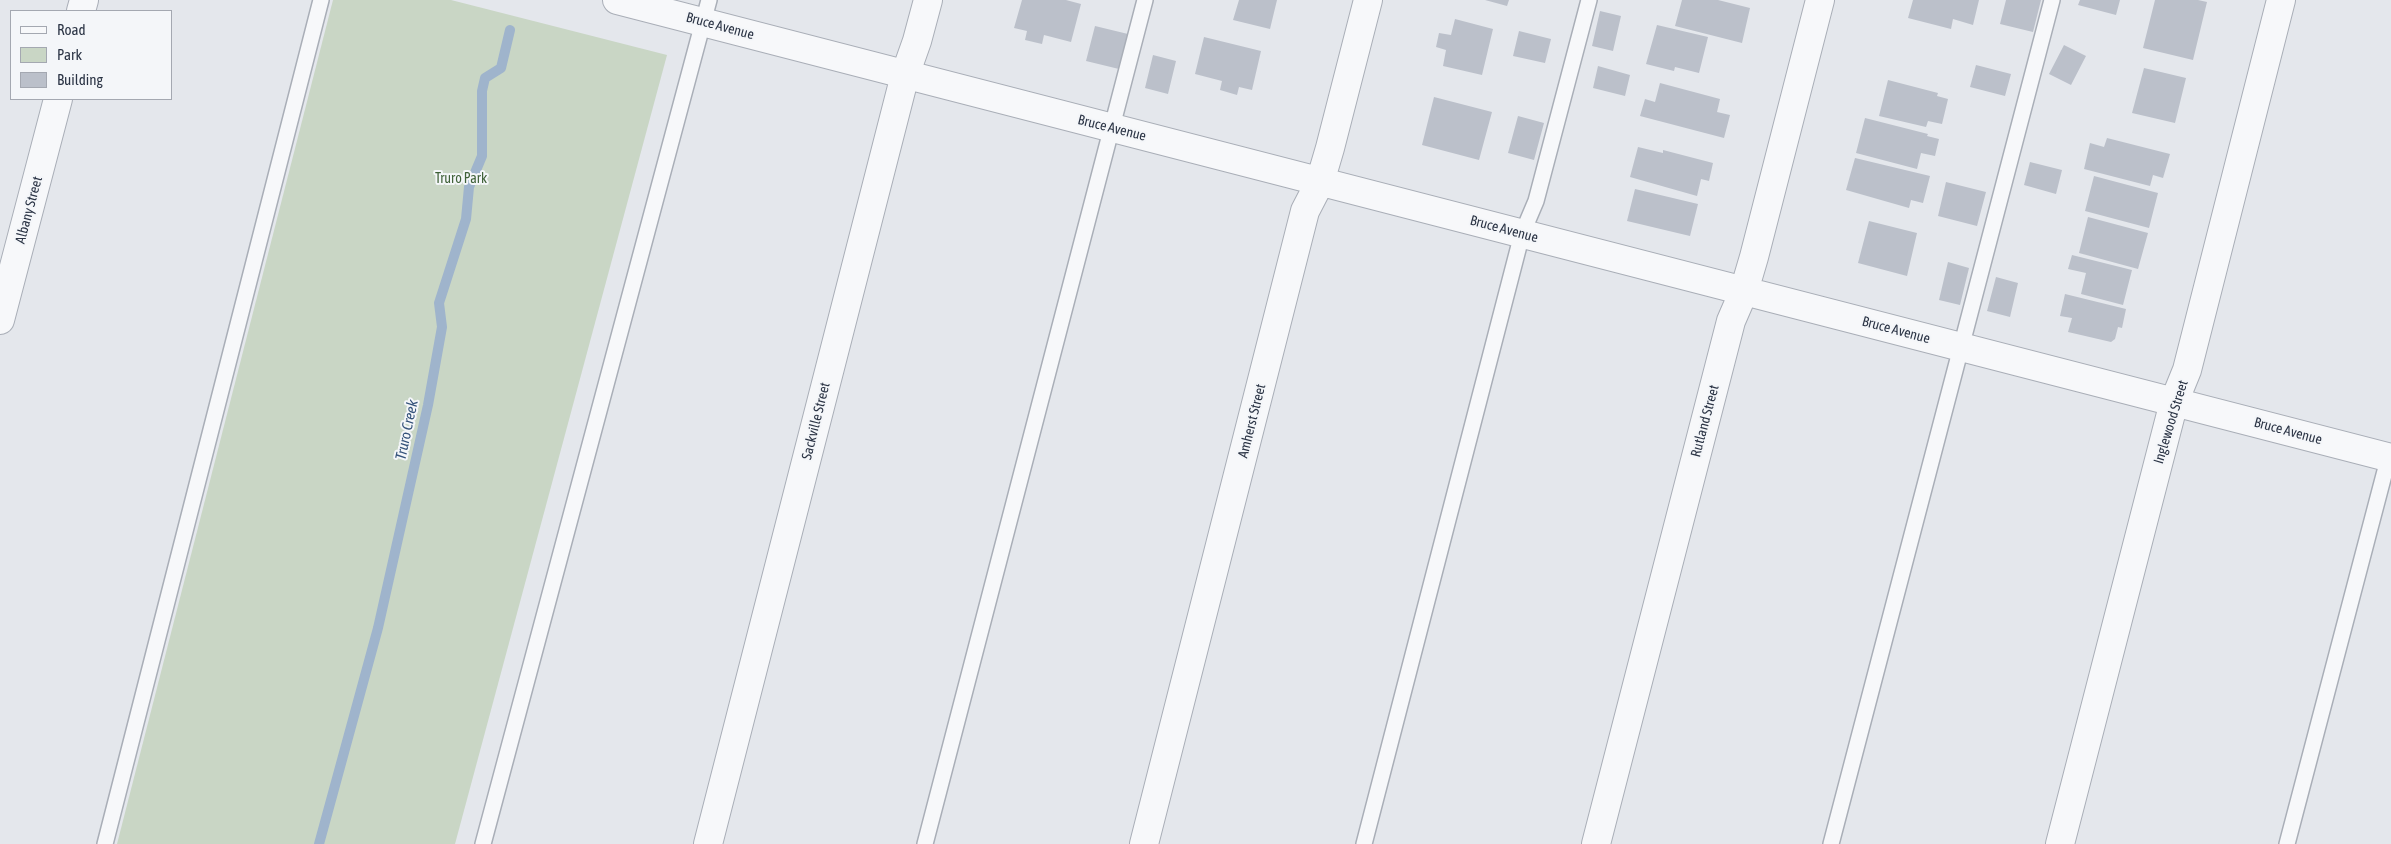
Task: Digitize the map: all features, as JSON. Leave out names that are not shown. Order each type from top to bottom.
[{"type":"street","name":"Bruce Avenue","points":[[617,0],[706,11],[905,75],[1962,348],[2390,454]]},
{"type":"street","name":"Sackville Street","points":[[708,844],[905,75],[918,41],[928,0]]},
{"type":"street","name":"Amherst Street","points":[[1144,844],[1306,211],[1320,182],[1368,0]]},
{"type":"street","name":"Rutland Street","points":[[1596,844],[1731,321],[1744,291],[1820,0]]},
{"type":"street","name":"Inglewood Street","points":[[2060,844],[2174,402],[2187,370],[2281,0]]},
{"type":"street","name":"Albany Street","points":[[0,320],[58,100]]},
{"type":"lane","points":[[105,844],[321,0]]},
{"type":"lane","points":[[925,844],[1145,0]]},
{"type":"lane","points":[[1364,844],[1522,234],[1536,201],[1589,0]]},
{"type":"lane","points":[[1831,844],[2052,0]]},
{"type":"lane","points":[[483,844],[706,11]]},
{"type":"lane","points":[[2287,844],[2390,454]]},
{"type":"green space","name":"Truro Park","points":[[333,0],[451,0],[667,55],[455,844],[117,844]]},
{"type":"building","points":[[1022,0],[1066,0],[1081,4],[1071,42],[1044,35],[1042,44],[1025,40],[1027,31],[1014,28]]},
{"type":"building","points":[[1239,0],[1277,0],[1270,29],[1233,20]]},
{"type":"building","points":[[1485,0],[1509,0],[1507,6]]},
{"type":"building","points":[[1682,0],[1718,0],[1750,8],[1742,43],[1675,26]]},
{"type":"building","points":[[1913,0],[1979,0],[1973,25],[1953,19],[1951,29],[1908,18]]},
{"type":"building","points":[[2006,0],[2041,0],[2033,32],[2000,24]]},
{"type":"building","points":[[2080,0],[2120,0],[2116,15],[2078,5]]},
{"type":"building","points":[[2155,0],[2198,0],[2207,2],[2193,60],[2143,48]]},
{"type":"building","points":[[1600,11],[1621,16],[1613,51],[1592,46]]},
{"type":"building","points":[[1455,19],[1493,29],[1482,75],[1443,66],[1446,50],[1436,47],[1439,33],[1451,35]]},
{"type":"building","points":[[1657,25],[1708,37],[1699,73],[1675,67],[1674,71],[1646,64]]},
{"type":"building","points":[[1095,26],[1128,34],[1119,69],[1086,61]]},
{"type":"building","points":[[1519,31],[1551,39],[1545,63],[1513,56]]},
{"type":"building","points":[[1204,37],[1261,51],[1252,90],[1239,87],[1237,95],[1220,90],[1222,81],[1195,74]]},
{"type":"building","points":[[2064,45],[2086,56],[2071,85],[2049,74]]},
{"type":"building","points":[[1153,55],[1176,61],[1168,94],[1145,88]]},
{"type":"building","points":[[1976,65],[2011,74],[2005,96],[1970,87]]},
{"type":"building","points":[[1598,66],[1630,75],[1625,96],[1593,88]]},
{"type":"building","points":[[2144,68],[2186,78],[2175,123],[2132,113]]},
{"type":"building","points":[[1888,80],[1938,93],[1937,96],[1948,99],[1942,124],[1928,121],[1926,127],[1879,116]]},
{"type":"building","points":[[1660,83],[1720,99],[1717,112],[1730,115],[1724,138],[1640,116],[1645,99],[1655,102]]},
{"type":"building","points":[[1434,97],[1492,112],[1479,160],[1422,145]]},
{"type":"building","points":[[1518,116],[1544,123],[1534,160],[1508,153]]},
{"type":"building","points":[[1865,118],[1928,134],[1927,136],[1939,139],[1935,156],[1921,153],[1917,169],[1856,153]]},
{"type":"building","points":[[2107,138],[2170,154],[2163,178],[2153,175],[2150,186],[2084,169],[2090,143],[2104,147]]},
{"type":"building","points":[[1638,147],[1663,153],[1663,150],[1713,163],[1709,181],[1701,179],[1697,196],[1630,177]]},
{"type":"building","points":[[1855,158],[1930,176],[1923,203],[1911,200],[1909,208],[1846,190]]},
{"type":"building","points":[[2030,162],[2062,170],[2056,194],[2024,185]]},
{"type":"building","points":[[2094,176],[2158,193],[2149,228],[2085,211]]},
{"type":"building","points":[[1946,182],[1986,192],[1977,226],[1938,216]]},
{"type":"building","points":[[1635,189],[1698,204],[1690,236],[1627,221]]},
{"type":"building","points":[[2088,217],[2148,233],[2138,269],[2079,253]]},
{"type":"building","points":[[1869,221],[1917,233],[1907,276],[1858,263]]},
{"type":"building","points":[[2072,255],[2132,270],[2123,305],[2081,294],[2086,273],[2068,269]]},
{"type":"building","points":[[1948,262],[1969,268],[1960,305],[1939,300]]},
{"type":"building","points":[[1996,277],[2018,283],[2010,317],[1987,311]]},
{"type":"building","points":[[2065,294],[2126,309],[2122,328],[2118,327],[2115,339],[2111,342],[2068,332],[2072,318],[2060,316]]},
{"type":"waterway","name":"Truro Creek","points":[[319,844],[378,628],[428,405],[442,327],[439,303],[466,219],[469,187],[482,156],[482,91],[485,78],[501,68],[510,30]]}]
